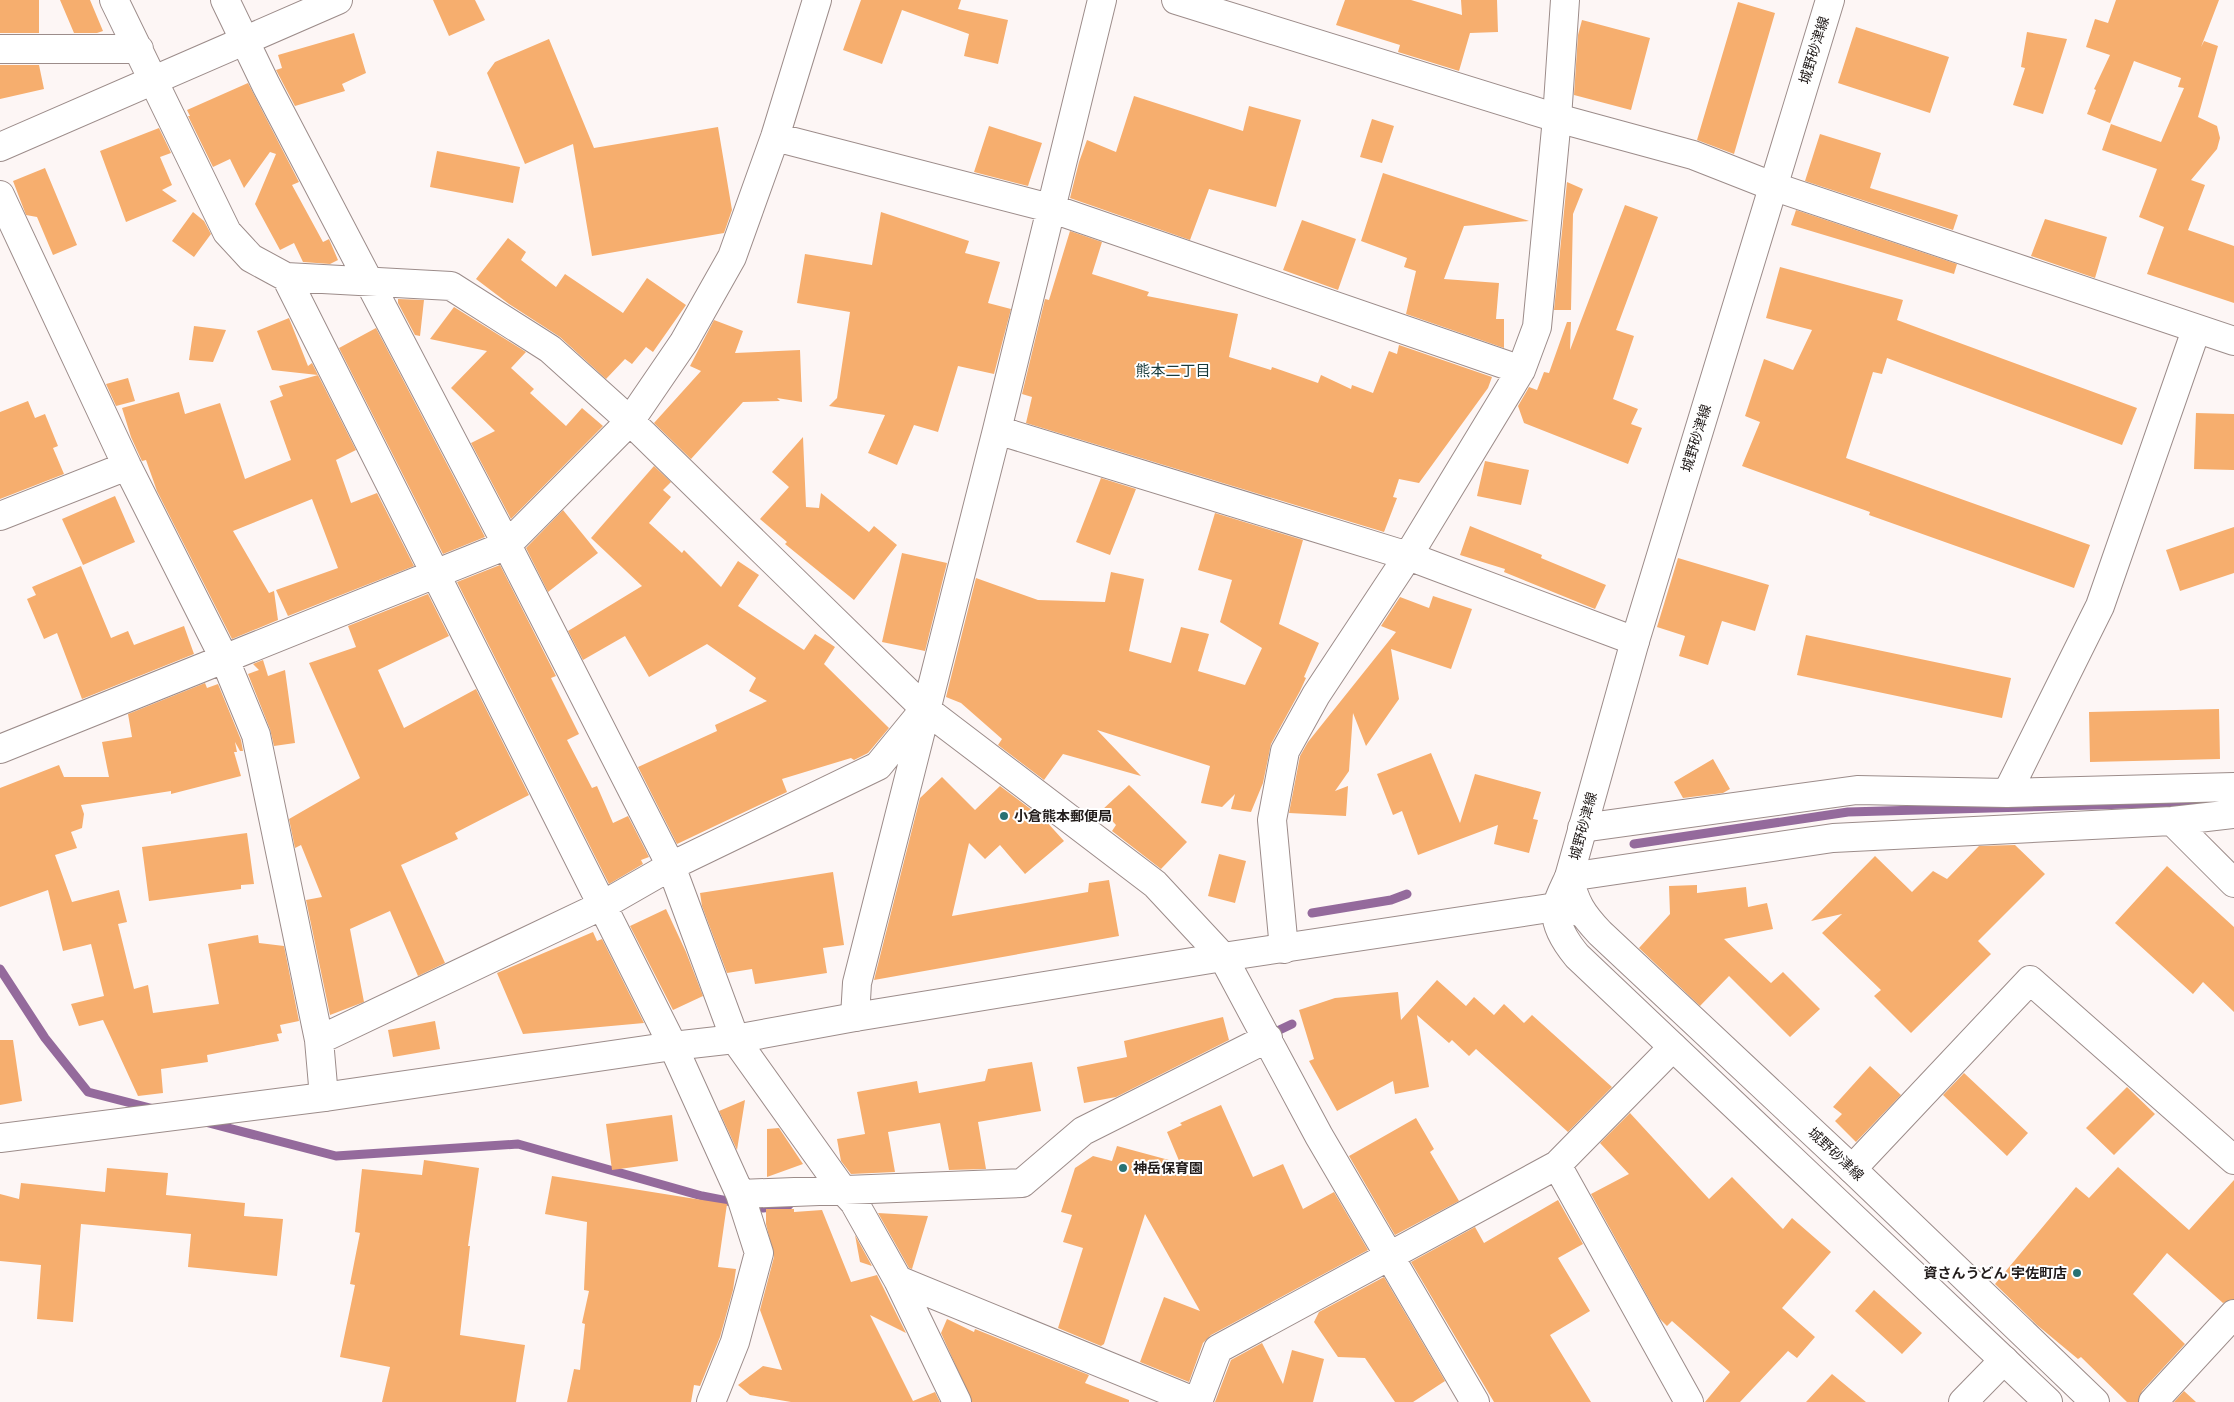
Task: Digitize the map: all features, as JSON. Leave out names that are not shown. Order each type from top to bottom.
[{"type":"street","points":[[114,0],[227,232],[251,258],[286,277],[451,286],[550,349],[630,421],[925,709],[1155,884],[1223,957],[1319,1136],[1475,1402]]},
{"type":"street","points":[[225,0],[247,41],[266,85],[507,544],[671,866],[735,1039],[848,1195],[898,1280],[957,1402]]},
{"type":"street","points":[[0,147],[338,0]]},
{"type":"street","points":[[0,749],[225,660],[507,544],[630,421],[684,342],[732,256],[775,137],[817,0]]},
{"type":"street","points":[[855,1017],[856,983],[997,430],[1102,0]]},
{"type":"street","points":[[1176,0],[1557,118],[1693,155],[1772,186],[2196,330],[2234,341]]},
{"type":"street","points":[[1284,949],[1272,820],[1285,751],[1316,695],[1408,556],[1521,370],[1537,327],[1557,118],[1565,0]]},
{"type":"street","name":"城野砂津線","points":[[1830,0],[1635,641],[1569,877],[1569,910],[1600,933],[1852,1169],[2095,1402]]},
{"type":"street","points":[[0,49],[138,49]]},
{"type":"street","points":[[775,137],[1050,208],[1521,370]]},
{"type":"street","points":[[0,196],[127,466],[225,660],[256,735],[319,1040],[324,1097]]},
{"type":"street","points":[[286,277],[603,904],[673,1046],[740,1195],[759,1253],[735,1342],[712,1402]]},
{"type":"street","points":[[2007,792],[2100,606],[2196,330]]},
{"type":"street","points":[[997,430],[1408,556],[1635,641]]},
{"type":"street","points":[[0,516],[127,466]]},
{"type":"street","points":[[319,1040],[603,904],[671,866],[878,766],[925,709]]},
{"type":"street","points":[[1582,828],[1857,790],[2007,792],[2234,786]]},
{"type":"street","points":[[1569,877],[1833,838],[2172,821],[2234,814]]},
{"type":"street","points":[[2172,821],[2234,883]]},
{"type":"street","points":[[0,1138],[324,1097],[673,1046],[735,1039],[855,1017],[1223,957],[1517,915],[1569,910],[1561,930],[1567,944],[1577,956]]},
{"type":"street","points":[[1517,915],[1537,924],[1577,956],[2048,1402]]},
{"type":"street","points":[[1852,1169],[2030,980],[2234,1160]]},
{"type":"street","points":[[740,1195],[848,1195],[980,1184],[1022,1183],[1083,1131],[1264,1031]]},
{"type":"street","points":[[898,1280],[1197,1402],[1218,1349],[1557,1165],[1673,1047]]},
{"type":"street","points":[[1557,1165],[1688,1402]]},
{"type":"street","points":[[2153,1402],[2234,1314]]},
{"type":"street","points":[[1963,1402],[2004,1360]]},
{"type":"building","points":[[0,0],[39,0],[39,33],[0,33]]},
{"type":"building","points":[[60,0],[90,0],[103,31],[97,33],[74,33]]},
{"type":"building","points":[[433,0],[475,0],[485,20],[449,36]]},
{"type":"building","points":[[861,0],[961,0],[958,9],[1008,20],[998,64],[964,56],[969,34],[902,10],[882,64],[843,50]]},
{"type":"building","points":[[1345,0],[1411,0],[1462,15],[1461,0],[1497,0],[1498,32],[1470,33],[1459,71],[1398,52],[1400,45],[1336,25]]},
{"type":"building","points":[[2116,0],[2219,0],[2201,47],[2204,41],[2218,46],[2198,117],[2217,126],[2220,138],[2217,149],[2191,180],[2205,185],[2188,230],[2234,246],[2234,303],[2147,274],[2164,227],[2139,217],[2157,169],[2102,150],[2111,124],[2161,142],[2184,88],[2178,87],[2181,78],[2134,61],[2110,123],[2087,114],[2096,90],[2094,89],[2110,55],[2086,47],[2095,19],[2108,23]]},
{"type":"building","points":[[1738,2],[1775,13],[1734,154],[1697,140]]},
{"type":"building","points":[[1582,20],[1650,38],[1631,110],[1574,95],[1578,35]]},
{"type":"building","points":[[1856,27],[1949,57],[1930,113],[1838,83]]},
{"type":"building","points":[[2027,32],[2067,39],[2043,114],[2013,105],[2025,68],[2021,67]]},
{"type":"building","points":[[354,33],[366,73],[342,84],[345,91],[295,106],[276,70],[282,68],[278,55]]},
{"type":"building","points":[[549,39],[594,148],[718,127],[732,210],[724,233],[592,256],[573,144],[525,164],[487,73],[495,62]]},
{"type":"building","points":[[0,65],[39,65],[44,89],[0,99]]},
{"type":"building","points":[[248,83],[299,182],[292,185],[323,242],[329,239],[338,260],[330,264],[303,262],[294,243],[280,250],[255,204],[276,154],[270,152],[244,188],[230,159],[213,167],[188,116],[190,116],[187,110]]},
{"type":"building","points":[[1134,96],[1243,131],[1249,106],[1301,120],[1276,207],[1209,189],[1190,240],[1070,198],[1087,140],[1116,152]]},
{"type":"building","points":[[1372,119],[1394,126],[1382,163],[1360,157]]},
{"type":"building","points":[[989,126],[1042,143],[1028,186],[974,172]]},
{"type":"building","points":[[159,128],[171,153],[160,157],[172,185],[162,190],[177,201],[126,222],[100,151]]},
{"type":"building","points":[[1820,134],[1881,153],[1870,188],[1958,215],[1953,230],[1805,181]]},
{"type":"building","points":[[437,151],[520,167],[513,203],[430,187]]},
{"type":"building","points":[[45,168],[77,245],[53,255],[37,217],[26,215],[13,181]]},
{"type":"building","points":[[1383,173],[1529,221],[1464,226],[1444,279],[1499,283],[1496,319],[1504,319],[1504,348],[1406,314],[1416,271],[1404,267],[1407,258],[1361,241]]},
{"type":"building","points":[[1567,182],[1583,189],[1573,214],[1571,310],[1554,310]]},
{"type":"building","points":[[1625,205],[1658,217],[1616,330],[1634,336],[1613,399],[1638,409],[1631,424],[1642,428],[1628,464],[1524,423],[1518,406],[1529,387],[1537,390],[1544,372],[1549,373],[1567,322],[1571,322],[1570,350]]},
{"type":"building","points":[[1796,210],[1957,264],[1954,274],[1791,225]]},
{"type":"building","points":[[193,212],[204,221],[211,234],[194,257],[172,241]]},
{"type":"building","points":[[881,212],[969,241],[965,253],[1000,262],[988,303],[1011,309],[994,374],[958,366],[938,432],[914,425],[897,465],[868,453],[885,415],[829,406],[837,398],[850,312],[797,303],[805,254],[872,265]]},
{"type":"building","points":[[2045,219],[2107,237],[2095,278],[2031,256]]},
{"type":"building","points":[[1302,220],[1356,239],[1338,290],[1283,270]]},
{"type":"building","points":[[1070,231],[1102,242],[1092,274],[1149,292],[1147,296],[1238,314],[1229,357],[1271,370],[1272,367],[1318,383],[1321,375],[1351,389],[1352,385],[1373,393],[1389,351],[1397,354],[1399,345],[1492,377],[1488,388],[1419,483],[1399,479],[1393,497],[1397,498],[1384,532],[1026,423],[1032,397],[1022,394],[1045,299],[1049,300]]},
{"type":"building","points":[[508,238],[526,252],[521,260],[556,287],[565,274],[623,313],[647,278],[686,305],[653,352],[646,347],[632,364],[625,359],[606,379],[560,337],[509,304],[476,279]]},
{"type":"building","points":[[1780,267],[1903,300],[1897,320],[2137,408],[2122,445],[1887,358],[1882,374],[1873,372],[1846,458],[2090,545],[2074,588],[1869,515],[1870,512],[1742,466],[1760,422],[1745,416],[1764,359],[1793,370],[1812,330],[1766,318]]},
{"type":"building","points":[[398,299],[424,300],[420,336],[415,335],[398,303]]},
{"type":"building","points":[[454,307],[526,352],[511,368],[534,389],[530,393],[566,426],[582,408],[603,426],[511,519],[471,443],[495,431],[451,388],[487,351],[430,339]]},
{"type":"building","points":[[289,318],[308,366],[312,363],[318,375],[272,370],[257,331]]},
{"type":"building","points":[[714,320],[743,331],[735,353],[800,350],[802,402],[777,398],[780,401],[743,402],[691,459],[654,423],[701,371],[690,366]]},
{"type":"building","points":[[194,326],[226,330],[213,362],[189,360]]},
{"type":"building","points":[[376,328],[485,537],[443,554],[339,348]]},
{"type":"building","points":[[318,375],[356,450],[336,460],[351,503],[377,493],[414,566],[288,616],[276,590],[338,568],[312,499],[233,531],[269,593],[274,591],[278,620],[232,639],[157,491],[146,460],[142,461],[141,459],[131,437],[122,408],[179,392],[185,414],[220,403],[245,479],[291,460],[270,401],[283,396],[279,386]]},
{"type":"building","points":[[128,378],[135,401],[116,406],[106,384]]},
{"type":"building","points":[[28,401],[35,418],[45,414],[58,446],[53,448],[64,474],[0,499],[0,412]]},
{"type":"building","points":[[2196,413],[2234,414],[2234,470],[2194,469]]},
{"type":"building","points":[[803,437],[806,507],[819,508],[821,493],[869,532],[874,526],[897,545],[854,600],[785,544],[787,542],[760,519],[789,487],[772,472]]},
{"type":"building","points":[[1485,461],[1529,470],[1521,505],[1477,496]]},
{"type":"building","points":[[654,466],[671,482],[663,490],[671,497],[649,523],[682,553],[684,550],[721,587],[738,561],[759,575],[738,606],[804,650],[815,634],[835,647],[824,664],[889,728],[868,753],[854,760],[851,758],[782,779],[787,792],[677,844],[638,767],[717,731],[715,725],[767,701],[749,691],[756,678],[707,644],[649,677],[625,636],[583,660],[568,631],[642,586],[591,538]]},
{"type":"building","points":[[1101,478],[1136,489],[1110,555],[1076,542]]},
{"type":"building","points":[[115,496],[135,542],[83,565],[62,519]]},
{"type":"building","points":[[563,510],[598,553],[548,592],[526,548]]},
{"type":"building","points":[[1215,513],[1303,540],[1279,624],[1319,643],[1300,691],[1271,744],[1263,783],[1251,812],[1231,809],[1235,794],[1222,807],[1201,803],[1210,766],[1097,730],[1141,776],[1063,754],[1044,780],[998,745],[1002,739],[961,703],[946,697],[976,578],[1038,600],[1105,602],[1111,572],[1144,579],[1129,651],[1171,663],[1181,627],[1209,634],[1198,671],[1245,685],[1262,648],[1220,622],[1232,580],[1198,570]]},
{"type":"building","points":[[1470,526],[1542,555],[1541,558],[1606,585],[1595,609],[1504,572],[1505,569],[1460,555]]},
{"type":"building","points":[[2234,527],[2234,573],[2180,591],[2166,550]]},
{"type":"building","points":[[902,553],[947,563],[925,651],[882,642]]},
{"type":"building","points":[[1678,558],[1769,585],[1755,631],[1722,621],[1708,665],[1679,656],[1685,636],[1657,627]]},
{"type":"building","points":[[500,565],[556,676],[551,678],[579,734],[567,740],[592,788],[597,786],[613,823],[628,816],[649,857],[641,860],[643,864],[609,884],[457,582]]},
{"type":"building","points":[[81,566],[111,638],[128,631],[134,645],[184,626],[194,654],[82,699],[57,633],[44,639],[27,599],[36,595],[32,587]]},
{"type":"building","points":[[428,594],[449,636],[378,670],[404,728],[476,689],[529,795],[455,833],[458,839],[401,865],[445,963],[418,976],[390,911],[350,929],[364,1002],[330,1015],[306,900],[322,897],[301,845],[295,848],[289,819],[360,778],[309,663],[356,647],[348,626]]},
{"type":"building","points":[[1433,596],[1472,609],[1451,669],[1391,649],[1399,699],[1366,746],[1353,713],[1349,771],[1335,791],[1348,786],[1346,816],[1289,813],[1300,756],[1308,742],[1396,632],[1381,626],[1400,597],[1429,608]]},
{"type":"building","points":[[1806,635],[2011,678],[2002,718],[1797,675]]},
{"type":"building","points":[[263,660],[268,676],[285,670],[295,743],[274,746],[270,729],[248,674],[259,670],[253,664]]},
{"type":"building","points":[[205,683],[207,688],[218,684],[241,740],[243,751],[240,751],[235,742],[237,752],[234,752],[241,776],[171,794],[171,791],[81,805],[84,814],[82,828],[71,832],[77,848],[55,855],[72,902],[119,890],[127,922],[118,924],[134,989],[148,985],[153,1013],[219,1004],[208,944],[258,935],[259,943],[284,946],[299,1021],[280,1025],[282,1033],[277,1034],[279,1041],[207,1055],[208,1062],[161,1069],[163,1093],[138,1096],[103,1020],[79,1026],[71,1004],[104,996],[91,944],[63,951],[48,890],[0,907],[0,788],[59,765],[64,777],[109,777],[102,742],[132,737],[128,714]]},
{"type":"building","points":[[2219,709],[2220,759],[2090,762],[2089,712]]},
{"type":"building","points":[[1431,753],[1460,823],[1475,774],[1541,792],[1533,819],[1538,820],[1529,853],[1494,844],[1498,825],[1418,855],[1402,811],[1393,815],[1377,774]]},
{"type":"building","points":[[1713,759],[1730,789],[1723,793],[1683,798],[1674,782]]},
{"type":"building","points":[[942,777],[975,810],[1000,786],[1045,820],[1064,841],[1025,874],[1000,845],[985,859],[969,843],[952,916],[1088,892],[1089,883],[1109,880],[1119,936],[874,980],[920,798]]},
{"type":"building","points":[[1129,785],[1187,842],[1161,869],[1112,831],[1116,825],[1102,810]]},
{"type":"building","points":[[247,833],[254,884],[241,885],[241,889],[149,901],[142,847]]},
{"type":"building","points":[[2015,845],[2045,874],[1978,941],[1991,954],[1911,1033],[1874,996],[1881,990],[1822,933],[1842,914],[1811,921],[1875,856],[1912,892],[1933,871],[1947,879],[1979,846]]},
{"type":"building","points":[[1219,854],[1246,861],[1235,903],[1208,896]]},
{"type":"building","points":[[2167,866],[2234,927],[2234,1012],[2203,982],[2193,994],[2115,923]]},
{"type":"building","points":[[833,872],[844,945],[823,948],[827,973],[755,984],[752,969],[727,973],[702,906],[700,893]]},
{"type":"building","points":[[1697,885],[1697,893],[1746,887],[1748,907],[1767,903],[1773,929],[1724,939],[1771,983],[1783,972],[1820,1009],[1790,1037],[1729,976],[1700,1006],[1639,948],[1670,914],[1669,886]]},
{"type":"building","points":[[666,909],[686,952],[703,996],[673,1010],[630,926]]},
{"type":"building","points":[[593,932],[597,941],[602,939],[644,1023],[523,1034],[497,973]]},
{"type":"building","points":[[1437,980],[1466,1006],[1474,997],[1494,1015],[1504,1004],[1524,1023],[1532,1015],[1612,1087],[1568,1132],[1476,1049],[1469,1056],[1452,1040],[1449,1043],[1417,1015],[1429,1087],[1395,1094],[1393,1081],[1337,1111],[1309,1061],[1314,1059],[1299,1010],[1335,998],[1398,992],[1401,1020]]},
{"type":"building","points":[[1223,1017],[1229,1040],[1116,1097],[1084,1103],[1077,1067],[1127,1057],[1124,1041]]},
{"type":"building","points":[[435,1021],[440,1049],[393,1057],[388,1030]]},
{"type":"building","points":[[0,1040],[13,1040],[22,1101],[0,1105]]},
{"type":"building","points":[[1032,1062],[1041,1111],[978,1122],[986,1169],[949,1170],[940,1123],[888,1132],[895,1172],[851,1174],[841,1161],[837,1139],[865,1134],[857,1092],[917,1081],[919,1093],[985,1081],[988,1069]]},
{"type":"building","points":[[1870,1066],[1901,1095],[1856,1142],[1835,1121],[1842,1114],[1833,1107]]},
{"type":"building","points":[[1964,1073],[2028,1133],[2007,1156],[1943,1095]]},
{"type":"building","points":[[2127,1087],[2155,1114],[2114,1155],[2086,1128]]},
{"type":"building","points":[[745,1100],[737,1150],[719,1111]]},
{"type":"building","points":[[1221,1105],[1253,1177],[1283,1164],[1303,1209],[1334,1192],[1368,1250],[1211,1335],[1203,1343],[1189,1382],[1140,1362],[1164,1297],[1200,1311],[1145,1214],[1104,1344],[1101,1346],[1058,1328],[1083,1248],[1063,1242],[1072,1215],[1061,1212],[1075,1168],[1093,1156],[1112,1161],[1117,1146],[1180,1163],[1167,1132],[1182,1125],[1180,1123]]},
{"type":"building","points":[[1630,1113],[1709,1199],[1732,1177],[1783,1229],[1792,1218],[1831,1252],[1782,1308],[1815,1337],[1797,1358],[1788,1351],[1740,1402],[1705,1402],[1730,1372],[1672,1321],[1667,1326],[1660,1319],[1591,1194],[1629,1174],[1600,1143]]},
{"type":"building","points":[[672,1115],[678,1161],[612,1170],[606,1124]]},
{"type":"building","points":[[1416,1118],[1434,1149],[1430,1152],[1459,1201],[1395,1235],[1349,1156]]},
{"type":"building","points":[[779,1128],[803,1164],[767,1177],[767,1129]]},
{"type":"building","points":[[424,1160],[479,1168],[468,1246],[470,1246],[460,1335],[525,1345],[516,1402],[382,1402],[390,1367],[340,1357],[355,1285],[350,1284],[360,1233],[355,1232],[362,1169],[422,1175]]},
{"type":"building","points":[[2118,1167],[2189,1230],[2234,1180],[2234,1299],[2223,1303],[2167,1253],[2133,1294],[2185,1344],[2142,1391],[2138,1402],[2127,1402],[2081,1357],[2078,1359],[2037,1325],[1995,1284],[2076,1187],[2089,1198]]},
{"type":"building","points":[[107,1168],[168,1173],[166,1195],[245,1203],[244,1216],[283,1219],[277,1276],[188,1267],[191,1234],[81,1224],[73,1322],[37,1319],[41,1265],[0,1261],[0,1194],[19,1199],[21,1183],[105,1192]]},
{"type":"building","points":[[552,1176],[727,1204],[718,1267],[736,1269],[733,1290],[720,1337],[700,1386],[694,1385],[691,1402],[567,1402],[574,1369],[580,1370],[585,1324],[582,1323],[589,1291],[584,1290],[587,1222],[545,1214]]},
{"type":"building","points":[[1558,1200],[1583,1244],[1558,1258],[1590,1311],[1550,1335],[1591,1402],[1494,1402],[1411,1262],[1475,1227],[1484,1243]]},
{"type":"building","points":[[766,1209],[794,1209],[794,1212],[822,1210],[851,1282],[877,1275],[906,1333],[870,1315],[913,1401],[935,1392],[940,1402],[791,1402],[750,1395],[738,1385],[763,1366],[782,1370],[760,1310],[774,1257],[766,1224]]},
{"type":"building","points":[[878,1213],[928,1216],[912,1269],[909,1268]]},
{"type":"building","points":[[855,1235],[872,1266],[860,1262]]},
{"type":"building","points":[[1384,1277],[1445,1381],[1413,1402],[1395,1402],[1365,1358],[1338,1357],[1314,1322],[1319,1312]]},
{"type":"building","points":[[1874,1290],[1922,1333],[1902,1354],[1855,1311]]},
{"type":"building","points":[[947,1319],[974,1332],[975,1329],[1089,1375],[1085,1383],[1129,1400],[1129,1402],[972,1402],[941,1333]]},
{"type":"building","points":[[1262,1343],[1283,1384],[1292,1350],[1324,1359],[1313,1402],[1215,1402],[1231,1360]]},
{"type":"building","points":[[1832,1374],[1866,1402],[1806,1402]]},
{"type":"building","points":[[2184,1391],[2196,1402],[2174,1402]]},
{"type":"waterway","points":[[1634,844],[1848,812],[2199,802],[2214,799]]},
{"type":"waterway","points":[[1312,913],[1391,900],[1407,894]]},
{"type":"waterway","points":[[0,969],[45,1038],[88,1092],[154,1109]]},
{"type":"waterway","points":[[1269,1035],[1292,1024]]},
{"type":"waterway","points":[[205,1122],[336,1156],[518,1144],[702,1196],[763,1208],[789,1205]]},
{"type":"place","name":"小倉熊本郵便局","points":[[1004,816]]},
{"type":"place","name":"神岳保育園","points":[[1123,1168]]},
{"type":"place","name":"資さんうどん 宇佐町店","points":[[2077,1273]]},
{"type":"district","name":"熊本二丁目","points":[[1173,371]]}]
